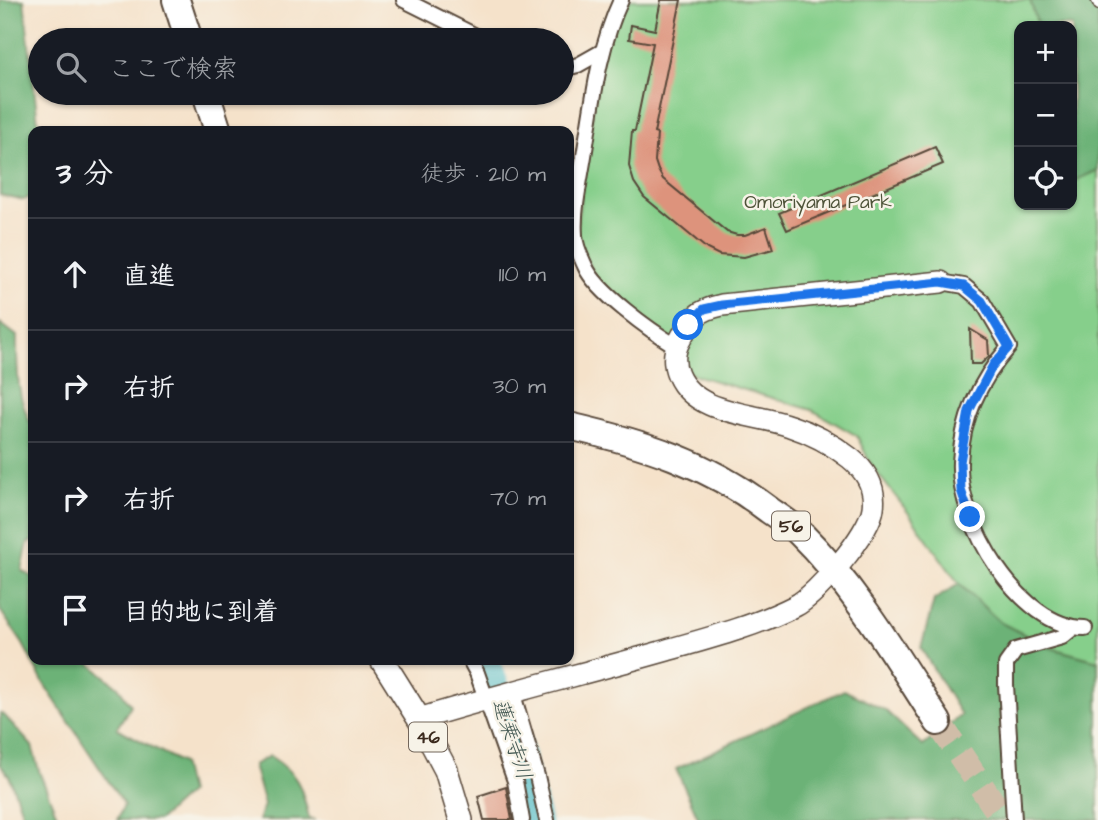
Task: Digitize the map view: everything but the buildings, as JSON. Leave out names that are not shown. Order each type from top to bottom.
[{"type":"highway","points":[[176,0],[185,28]]},
{"type":"highway","points":[[210,105],[217,126]]},
{"type":"highway","name":"56","points":[[574,427],[677,456],[742,489],[798,531],[833,570],[882,636],[938,722]]},
{"type":"main road","name":"46","points":[[385,665],[419,719],[446,770],[461,820]]},
{"type":"street","points":[[404,0],[460,28]]},
{"type":"street","points":[[621,0],[601,52],[579,192],[575,237],[586,268],[601,289],[658,335],[676,346]]},
{"type":"street","points":[[574,66],[601,52]]},
{"type":"street","points":[[419,719],[705,639],[796,606],[819,587],[861,536],[873,510],[873,486],[859,465],[831,443],[789,425],[719,408],[697,397],[682,384],[674,364],[676,346],[688,325],[704,309],[735,303],[941,282],[964,286],[982,301],[1009,347],[993,365],[969,411],[960,462],[961,490],[970,517],[997,568],[1014,591],[1043,615],[1085,629]]},
{"type":"street","points":[[1014,820],[1006,664],[1016,650],[1085,629]]},
{"type":"street","points":[[473,665],[515,781],[522,820]]},
{"type":"street","points":[[512,691],[547,820]]},
{"type":"lane","points":[[1095,0],[1098,6]]},
{"type":"green space","points":[[0,0],[24,0],[28,35],[28,105],[36,105],[38,126],[28,126],[28,198],[24,200],[0,195]]},
{"type":"green space","name":"Omoriyama Park","points":[[624,0],[1098,0],[1098,661],[1051,648],[1001,623],[959,584],[871,465],[857,436],[812,410],[688,373],[676,346],[601,289],[575,237],[601,52]]},
{"type":"green space","points":[[1030,0],[1098,0],[1098,170],[1077,180],[1077,21],[1036,21]]},
{"type":"green space","points":[[0,323],[17,336],[20,394],[28,418],[28,543],[22,571],[28,574],[28,654],[0,610]]},
{"type":"green space","points":[[959,584],[1001,623],[1051,648],[1098,661],[1098,820],[699,820],[676,769],[844,690],[885,710],[923,746],[961,715],[921,648],[934,600]]},
{"type":"green space","points":[[34,665],[92,665],[118,687],[131,705],[117,728],[182,763],[189,793],[159,820],[117,820],[124,805]]},
{"type":"green space","points":[[0,713],[32,746],[59,820],[25,820],[9,776],[0,764]]},
{"type":"green space","points":[[270,756],[293,775],[301,789],[309,818],[315,820],[258,820],[264,805],[253,765]]},
{"type":"waterway","name":"蓮乗寺川","points":[[486,665],[515,737],[536,820]]},
{"type":"tunnel","points":[[938,722],[1004,820]]},
{"type":"route","points":[[688,325],[704,309],[722,305],[941,282],[964,286],[982,301],[1009,347],[993,365],[969,411],[960,462],[961,490],[970,517]]}]
